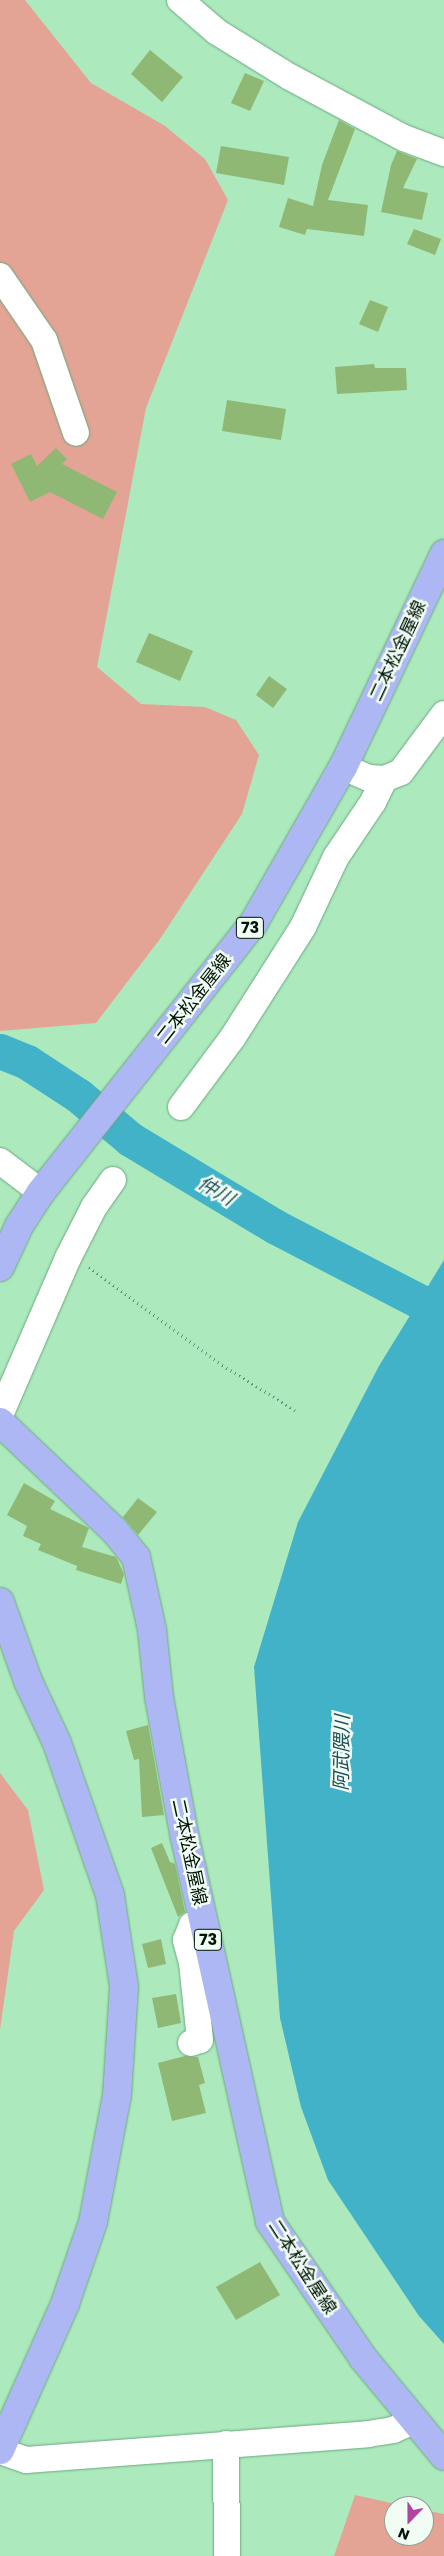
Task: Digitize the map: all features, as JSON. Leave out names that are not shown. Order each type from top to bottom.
[{"type":"main road","name":"二本松金屋線","points":[[0,1267],[19,1226],[41,1192],[253,924],[343,767],[444,554]]},
{"type":"main road","name":"二本松金屋線","points":[[0,1422],[114,1530],[136,1556],[152,1630],[159,1697],[178,1801],[270,2222],[363,2358],[413,2422],[444,2456]]},
{"type":"main road","points":[[0,1602],[28,1681],[58,1743],[110,1895],[124,1987],[113,2120],[93,2222],[65,2304],[0,2450]]},
{"type":"street","points":[[180,0],[217,32],[290,77],[404,138],[444,153]]},
{"type":"street","points":[[0,276],[44,340],[76,433]]},
{"type":"street","points":[[343,767],[369,778],[384,779],[401,772],[444,714]]},
{"type":"street","points":[[181,1107],[232,1037],[304,927],[336,857],[384,779]]},
{"type":"street","points":[[0,1160],[41,1192]]},
{"type":"street","points":[[0,1415],[68,1258],[94,1207],[113,1180]]},
{"type":"street","points":[[191,2043],[200,2040],[192,1963],[186,1940],[192,1925],[203,1919]]},
{"type":"street","points":[[0,2450],[26,2460],[368,2434],[393,2430],[413,2422]]},
{"type":"street","points":[[226,2444],[227,2556]]},
{"type":"path","points":[[68,1258],[88,1266],[222,1365],[295,1410]]},
{"type":"shaded area","points":[[0,0],[25,0],[91,83],[165,126],[205,159],[228,200],[146,408],[97,667],[141,704],[205,707],[236,720],[259,755],[242,814],[160,939],[96,1023],[0,1031]]},
{"type":"shaded area","points":[[0,1773],[28,1810],[44,1890],[14,1931],[0,2030]]},
{"type":"shaded area","points":[[355,2495],[384,2501],[384,2546],[434,2546],[434,2512],[444,2514],[444,2556],[334,2556]]},
{"type":"water","name":"阿武隈川","points":[[444,1260],[444,2344],[419,2316],[328,2180],[301,2107],[280,2018],[254,1667],[298,1522],[379,1366]]},
{"type":"building","points":[[150,50],[183,77],[162,102],[131,74]]},
{"type":"building","points":[[245,73],[264,81],[250,111],[231,103]]},
{"type":"building","points":[[339,120],[355,129],[328,200],[368,205],[364,236],[307,229],[305,235],[279,227],[288,198],[313,206],[322,165]]},
{"type":"building","points":[[221,146],[289,157],[284,185],[216,173]]},
{"type":"building","points":[[397,151],[417,159],[403,188],[428,193],[422,220],[381,212],[391,165]]},
{"type":"building","points":[[414,229],[441,239],[435,255],[407,244]]},
{"type":"building","points":[[370,300],[388,307],[378,332],[359,324]]},
{"type":"building","points":[[374,364],[375,368],[406,368],[407,390],[337,394],[335,367]]},
{"type":"building","points":[[227,400],[286,409],[281,440],[222,431]]},
{"type":"building","points":[[56,448],[67,459],[62,464],[117,492],[103,519],[50,492],[30,502],[11,464],[31,454],[37,466]]},
{"type":"building","points":[[149,633],[193,651],[180,681],[136,662]]},
{"type":"building","points":[[269,676],[287,689],[273,708],[256,695]]},
{"type":"building","points":[[24,1483],[55,1501],[50,1509],[89,1528],[82,1547],[116,1557],[124,1574],[121,1584],[76,1570],[77,1566],[38,1550],[41,1544],[23,1536],[27,1526],[7,1515]]},
{"type":"building","points":[[138,1498],[157,1512],[138,1535],[123,1517]]},
{"type":"building","points":[[148,1725],[164,1815],[142,1817],[139,1759],[134,1760],[126,1731]]},
{"type":"building","points":[[162,1843],[170,1862],[175,1864],[185,1912],[178,1917],[151,1848]]},
{"type":"building","points":[[161,1939],[166,1964],[148,1968],[142,1944]]},
{"type":"building","points":[[176,1994],[181,2023],[158,2028],[152,1998]]},
{"type":"building","points":[[185,2056],[198,2057],[205,2083],[199,2085],[206,2113],[172,2121],[158,2063]]},
{"type":"building","points":[[260,2262],[280,2295],[236,2320],[216,2287]]},
{"type":"waterway","name":"仲川","points":[[0,1051],[27,1062],[79,1096],[130,1139],[276,1227],[444,1314]]}]
